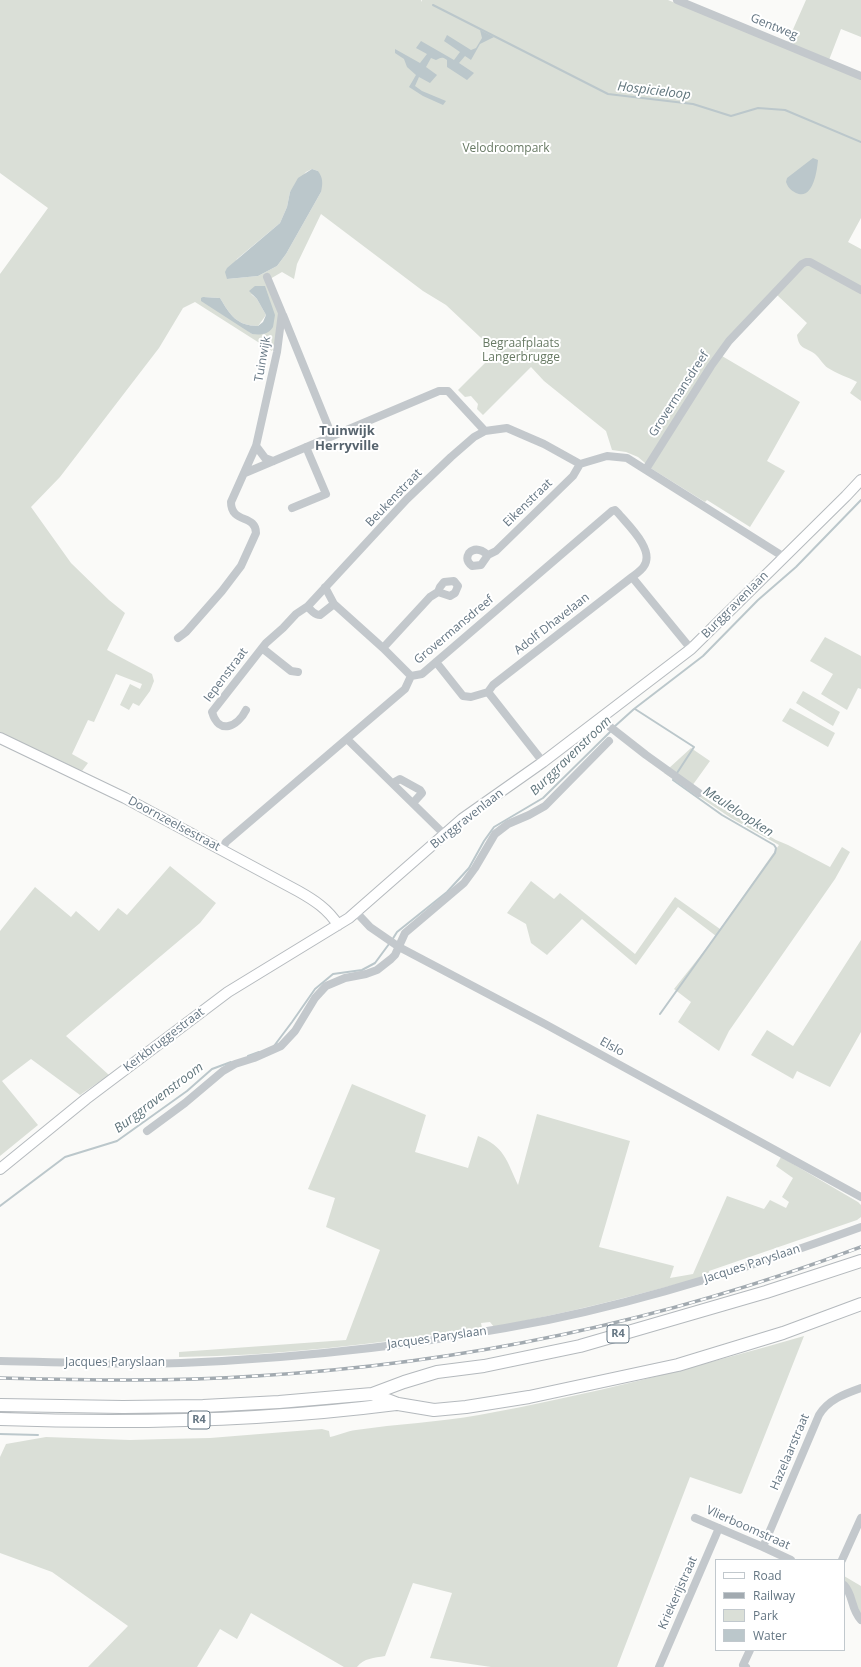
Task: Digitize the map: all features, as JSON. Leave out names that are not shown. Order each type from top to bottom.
[{"type":"highway","name":"R4","points":[[0,1405],[123,1407],[203,1406],[279,1402],[372,1394],[437,1372],[499,1363],[580,1346],[766,1292],[861,1261]]},
{"type":"highway","name":"R4","points":[[372,1394],[398,1404],[434,1410],[466,1407],[529,1397],[678,1365],[783,1333],[861,1304]]},
{"type":"highway","name":"R4","points":[[0,1420],[119,1422],[256,1418],[398,1404]]},
{"type":"main road","name":"Burggravenlaan","points":[[338,925],[356,912],[444,834],[543,762],[691,649],[861,480]]},
{"type":"main road","name":"Doornzeelsestraat","points":[[0,738],[114,793],[222,849],[317,902],[338,925]]},
{"type":"main road","name":"Kerkbruggestraat","points":[[0,1169],[86,1100],[228,992],[338,925]]},
{"type":"street","name":"Gentweg","points":[[677,0],[861,76]]},
{"type":"street","name":"Grovermansdreef","points":[[646,469],[710,366],[729,341],[802,264],[810,262],[861,290]]},
{"type":"street","name":"Tuinwijk","points":[[178,638],[186,632],[227,585],[240,566],[256,533],[256,527],[253,523],[233,514],[231,502],[256,446],[277,352],[282,313],[267,277]]},
{"type":"street","points":[[282,313],[332,436]]},
{"type":"street","points":[[245,472],[439,390],[448,391],[485,431]]},
{"type":"street","name":"Beukenstraat","points":[[262,648],[271,637],[284,628],[296,614],[308,606],[407,499],[474,437],[485,431],[507,428],[544,444],[580,464]]},
{"type":"street","points":[[256,446],[265,458],[273,461]]},
{"type":"street","points":[[292,508],[326,494],[306,447]]},
{"type":"street","points":[[580,464],[598,458],[615,456],[627,458],[784,557]]},
{"type":"street","name":"Eikenstraat","points":[[488,555],[496,551],[573,476],[580,464]]},
{"type":"street","name":"Grovermansdreef","points":[[222,849],[226,842],[405,689],[411,676],[422,674],[612,511],[615,510],[632,530]]},
{"type":"street","name":"Adolf Dhavelaan","points":[[488,692],[493,685],[632,577],[644,566],[647,556],[645,547],[632,530]]},
{"type":"street","points":[[632,577],[691,649]]},
{"type":"street","points":[[325,587],[334,604],[411,676]]},
{"type":"street","points":[[382,648],[430,597],[438,592]]},
{"type":"street","points":[[308,606],[313,612],[320,616],[334,604]]},
{"type":"street","name":"Iepenstraat","points":[[246,710],[243,718],[228,727],[218,723],[212,712],[262,648],[291,670],[298,672]]},
{"type":"street","points":[[436,662],[463,696],[471,697],[488,692],[543,762]]},
{"type":"street","points":[[600,719],[699,793]]},
{"type":"street","points":[[347,739],[444,834]]},
{"type":"street","points":[[146,1131],[185,1103],[222,1071],[235,1064],[254,1058],[281,1046],[291,1036],[315,998],[326,986],[345,978],[366,974],[377,970],[391,959],[402,936],[413,925],[442,903],[464,883],[475,868],[495,834],[508,824],[545,806],[609,741]]},
{"type":"street","points":[[393,783],[400,779],[420,790],[422,793],[414,803]]},
{"type":"street","name":"Elslo","points":[[356,912],[364,922],[385,939],[397,946],[545,1024],[861,1197]]},
{"type":"street","name":"Jacques Paryslaan","points":[[0,1361],[178,1363],[234,1360],[336,1352],[486,1332],[582,1312],[645,1296],[740,1269],[861,1227]]},
{"type":"street","name":"Hazelaarstraat","points":[[763,1547],[824,1406],[832,1400],[861,1388]]},
{"type":"street","name":"Vlierboomstraat","points":[[695,1518],[788,1559]]},
{"type":"street","points":[[842,1559],[861,1518]]},
{"type":"street","name":"Kriekerijstraat","points":[[659,1667],[719,1528]]},
{"type":"street","points":[[845,1587],[850,1595],[854,1611],[861,1620]]},
{"type":"street","points":[[744,1666],[750,1651]]},
{"type":"green space","points":[[0,0],[421,0],[422,2],[422,0],[668,0],[861,79],[861,218],[848,242],[861,249],[861,401],[850,393],[857,382],[828,368],[815,354],[801,346],[797,335],[807,323],[777,295],[731,343],[722,356],[800,402],[767,461],[785,471],[750,527],[707,500],[705,502],[652,469],[638,457],[626,452],[612,450],[606,431],[544,381],[531,367],[483,415],[477,409],[478,404],[471,396],[465,397],[458,390],[496,352],[446,305],[423,291],[321,214],[297,264],[294,279],[282,272],[270,279],[279,315],[276,340],[272,351],[195,302],[183,308],[159,348],[60,477],[31,507],[71,563],[109,600],[125,613],[107,650],[152,674],[154,681],[150,691],[139,706],[133,703],[129,710],[120,705],[130,684],[140,689],[142,684],[116,674],[94,722],[88,720],[72,754],[88,763],[82,771],[0,733],[0,274],[48,208],[0,173]],"holes":[[[312,169],[318,171],[321,192],[286,254],[277,266],[258,276],[227,279],[237,259],[280,223],[287,207],[290,192],[306,172]],[[251,294],[270,300],[266,333],[252,334],[204,297],[220,298],[227,310],[239,322],[258,326],[266,315],[257,299]]]},
{"type":"green space","points":[[806,0],[861,0],[861,37],[841,29],[829,60],[787,43]]},
{"type":"green space","points":[[825,637],[861,656],[861,689],[858,688],[847,710],[821,694],[833,674],[810,661]]},
{"type":"green space","points":[[803,691],[840,712],[833,726],[796,703]]},
{"type":"green space","points":[[790,708],[835,733],[828,747],[782,721]]},
{"type":"green space","points":[[691,748],[710,761],[692,786],[668,769]]},
{"type":"green space","points":[[666,772],[718,806],[776,840],[830,867],[842,847],[850,852],[835,879],[729,1031],[719,1051],[678,1022],[691,1002],[674,989],[716,936],[678,907],[636,965],[582,919],[547,955],[531,943],[526,924],[507,913],[531,881],[554,899],[560,893],[635,954],[675,897],[720,929],[779,845],[731,818],[664,773]]},
{"type":"green space","points":[[170,866],[216,903],[200,923],[66,1036],[109,1075],[80,1095],[31,1059],[2,1081],[38,1125],[0,1156],[0,931],[35,887],[71,917],[76,911],[99,931],[118,908],[127,915]]},
{"type":"green space","points":[[861,940],[861,1032],[830,1087],[797,1071],[793,1079],[751,1055],[767,1030],[793,1046]]},
{"type":"green space","points":[[352,1084],[426,1115],[415,1152],[468,1168],[478,1136],[494,1144],[504,1155],[518,1185],[537,1114],[630,1141],[599,1247],[674,1266],[670,1278],[693,1274],[727,1196],[764,1209],[770,1200],[786,1208],[789,1202],[782,1197],[793,1178],[776,1166],[781,1157],[858,1202],[861,1205],[861,1217],[857,1220],[709,1271],[710,1275],[657,1290],[521,1322],[494,1327],[490,1322],[481,1323],[482,1328],[331,1348],[255,1354],[179,1357],[179,1352],[346,1340],[380,1250],[326,1227],[335,1198],[308,1189]]},
{"type":"green space","points":[[804,1336],[742,1493],[740,1494],[690,1477],[617,1667],[491,1667],[430,1658],[452,1593],[413,1583],[385,1656],[366,1660],[357,1667],[344,1667],[251,1613],[237,1639],[220,1629],[197,1667],[88,1667],[128,1626],[52,1572],[0,1553],[0,1457],[6,1444],[46,1437],[130,1440],[210,1438],[322,1429],[329,1431],[330,1437],[349,1431],[479,1415],[561,1399],[724,1359]]},
{"type":"green space","points":[[845,1577],[861,1586],[861,1615],[848,1585],[845,1582]]},
{"type":"water","points":[[480,30],[494,37],[480,44],[471,60],[465,56],[459,63],[474,73],[467,80],[447,67],[447,60],[442,58],[436,60],[431,58],[426,67],[437,75],[430,83],[419,77],[415,86],[422,91],[446,101],[443,105],[423,96],[409,87],[416,75],[407,67],[404,59],[395,53],[395,49],[420,63],[427,54],[416,48],[421,41],[454,60],[460,52],[444,41],[447,35],[471,50],[476,48],[482,38]]},
{"type":"water","points":[[813,158],[818,160],[817,171],[813,184],[806,193],[796,193],[791,190],[786,182],[787,178]]},
{"type":"water","points":[[312,169],[318,171],[322,178],[321,192],[286,254],[277,266],[258,276],[227,279],[225,272],[227,268],[280,223],[287,207],[290,192],[298,178]]},
{"type":"water","points":[[255,286],[265,286],[275,315],[273,327],[269,332],[264,334],[252,334],[201,301],[201,298],[203,297],[220,298],[227,310],[239,322],[258,326],[263,322],[266,315],[257,299],[249,291]]},
{"type":"waterway","name":"Hospicieloop","points":[[433,5],[608,94],[693,104],[731,116],[758,108],[785,110],[861,142]]},
{"type":"waterway","name":"Burggravenstroom","points":[[614,727],[634,709],[703,656],[758,600],[796,567],[861,500]]},
{"type":"waterway","name":"Meuleloopken","points":[[635,709],[694,747],[677,773]]},
{"type":"waterway","name":"Burggravenstroom","points":[[392,940],[397,932],[447,892],[469,868],[484,841],[494,827],[543,798],[611,731]]},
{"type":"waterway","name":"Meuleloopken","points":[[660,1014],[775,853],[776,848],[774,845],[722,815],[673,780],[675,777]]},
{"type":"waterway","name":"Burggravenstroom","points":[[274,1046],[315,989],[333,974],[362,970],[375,963],[389,944]]},
{"type":"waterway","name":"Burggravenstroom","points":[[248,1056],[259,1052]]},
{"type":"waterway","name":"Burggravenstroom","points":[[0,1206],[65,1157],[117,1141],[187,1091],[212,1069],[231,1062]]},
{"type":"waterway","points":[[0,1434],[38,1435]]},
{"type":"railway","points":[[0,1378],[128,1380],[224,1378],[333,1370],[411,1361],[487,1349],[639,1317],[788,1273],[861,1247]]},
{"type":"district","name":"Tuinwijk Herryville","points":[[347,438]]},
{"type":"park label","name":"Velodroompark","points":[[506,149]]},
{"type":"park label","name":"Begraafplaats Langerbrugge","points":[[521,351]]}]
